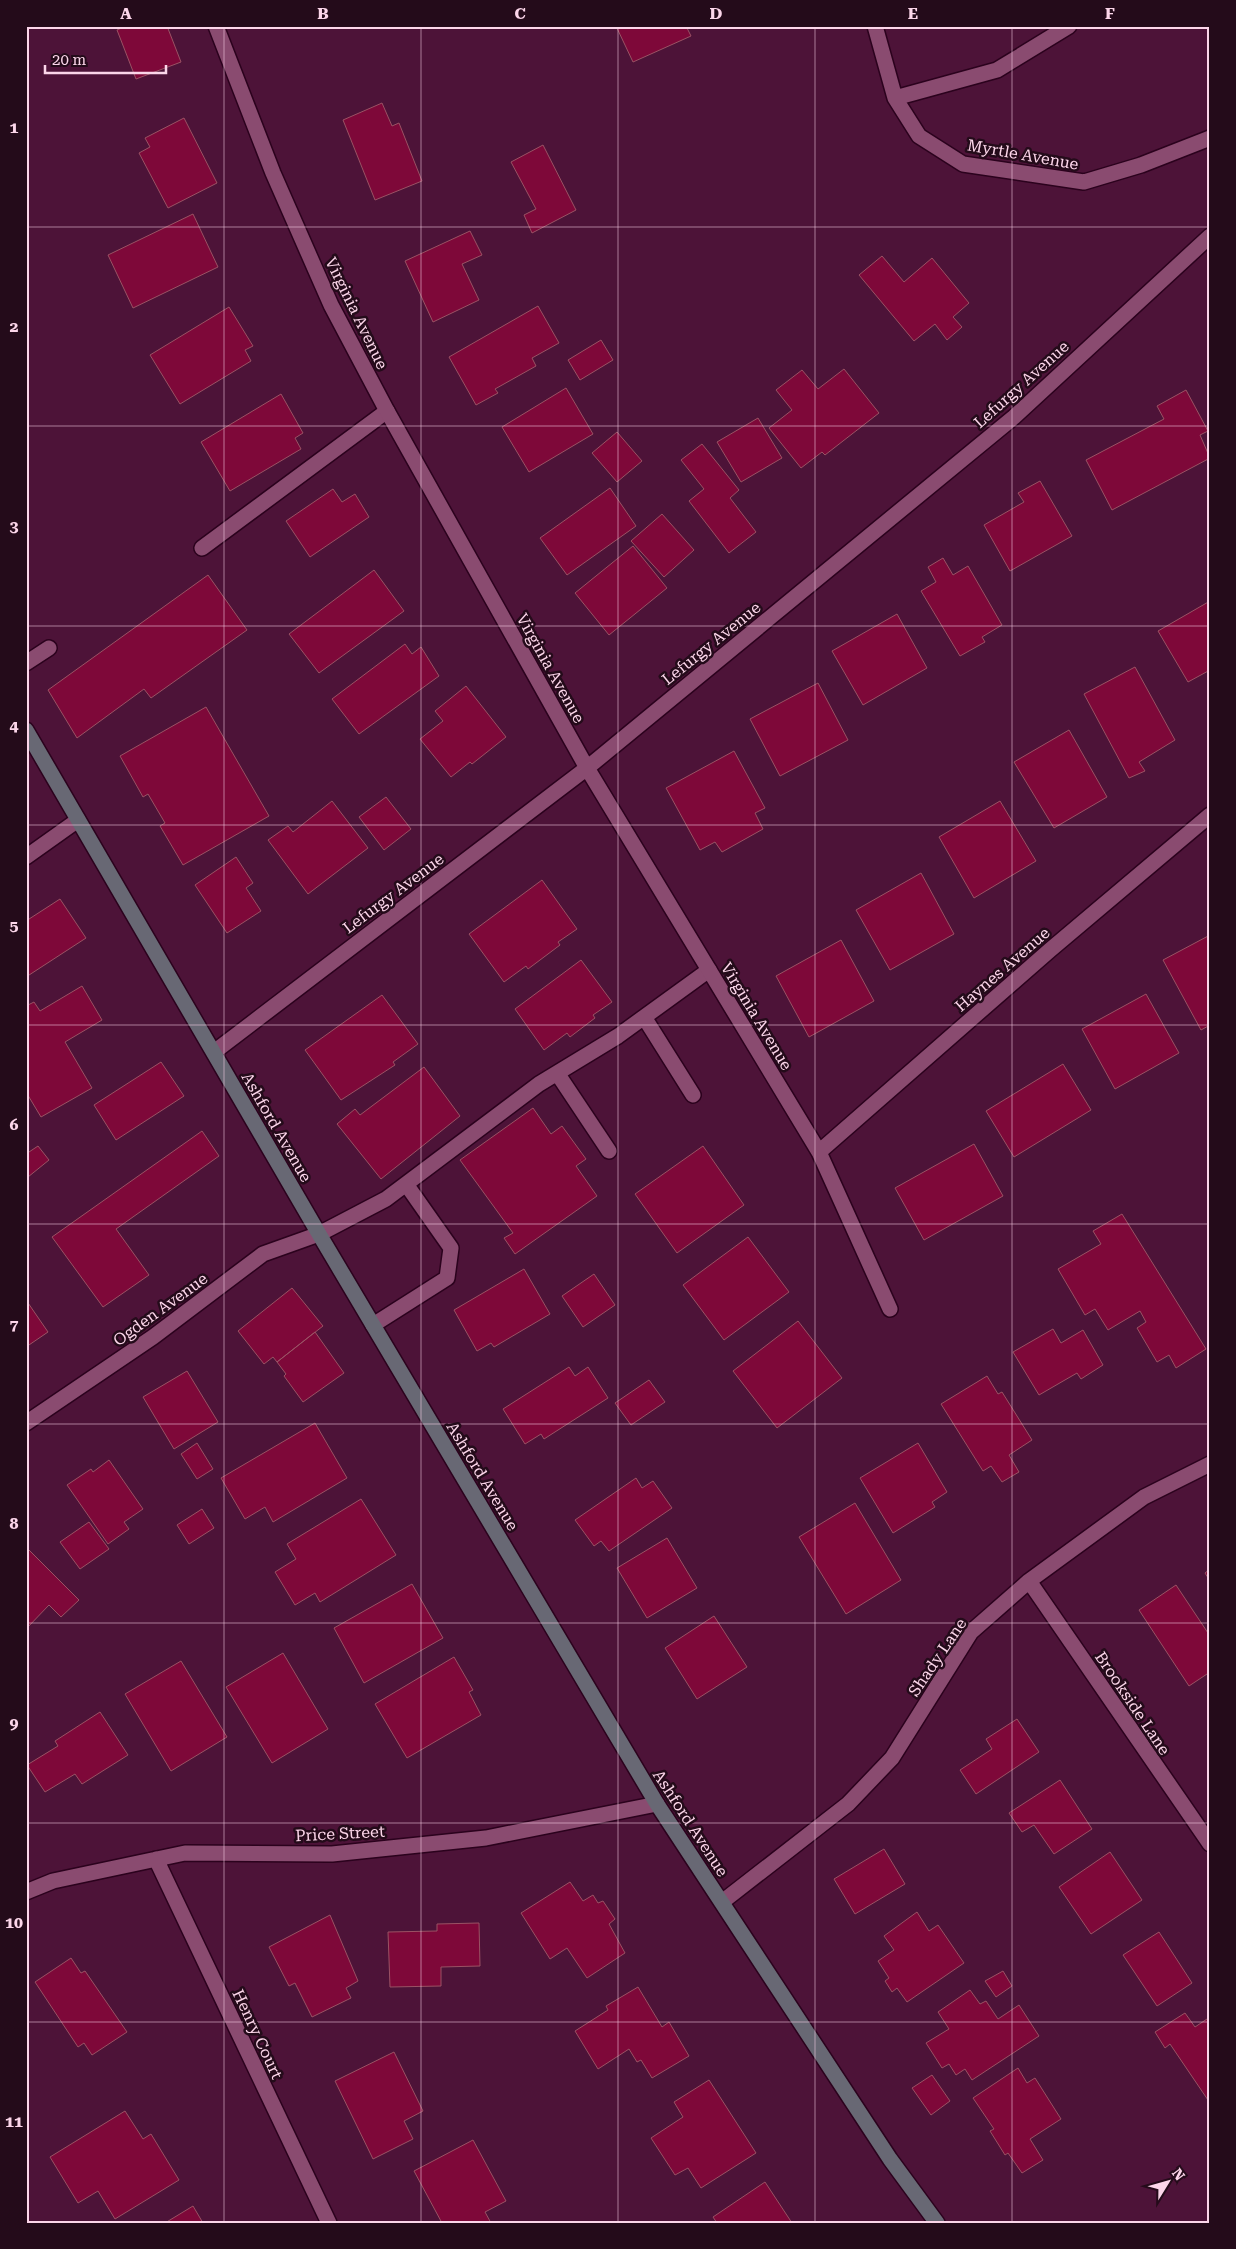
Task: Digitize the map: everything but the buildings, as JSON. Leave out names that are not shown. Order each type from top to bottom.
[{"type":"main road","name":"Ashford Avenue","points":[[26,730],[319,1234],[657,1804],[890,2159],[937,2223]]},
{"type":"street","name":"Virginia Avenue","points":[[216,26],[273,173],[328,296],[387,411],[587,768],[819,1152],[890,1309]]},
{"type":"street","name":"Myrtle Avenue","points":[[876,26],[895,98],[919,136],[963,164],[1084,182],[1141,165],[1210,138]]},
{"type":"street","points":[[895,98],[997,70],[1069,26]]},
{"type":"street","name":"Lefurgy Avenue","points":[[214,1052],[587,768],[1014,417],[1210,236]]},
{"type":"street","points":[[202,548],[387,411]]},
{"type":"street","points":[[26,663],[48,648]]},
{"type":"street","name":"Haynes Avenue","points":[[819,1152],[1050,950],[1210,815]]},
{"type":"street","points":[[26,857],[78,820]]},
{"type":"street","name":"Ogden Avenue","points":[[26,1423],[153,1337],[263,1254],[319,1234],[386,1199],[539,1084],[618,1036],[709,970]]},
{"type":"street","points":[[644,1017],[693,1095]]},
{"type":"street","points":[[557,1073],[609,1151]]},
{"type":"street","points":[[373,1325],[447,1278],[451,1248],[406,1184]]},
{"type":"street","name":"Shady Lane","points":[[722,1902],[848,1804],[892,1758],[971,1632],[1029,1581],[1144,1497],[1210,1464]]},
{"type":"street","name":"Brookside Lane","points":[[1029,1581],[1210,1844]]},
{"type":"street","name":"Price Street","points":[[26,1892],[53,1881],[185,1854],[332,1854],[486,1838],[657,1804]]},
{"type":"street","name":"Henry Court","points":[[156,1860],[329,2223]]}]
